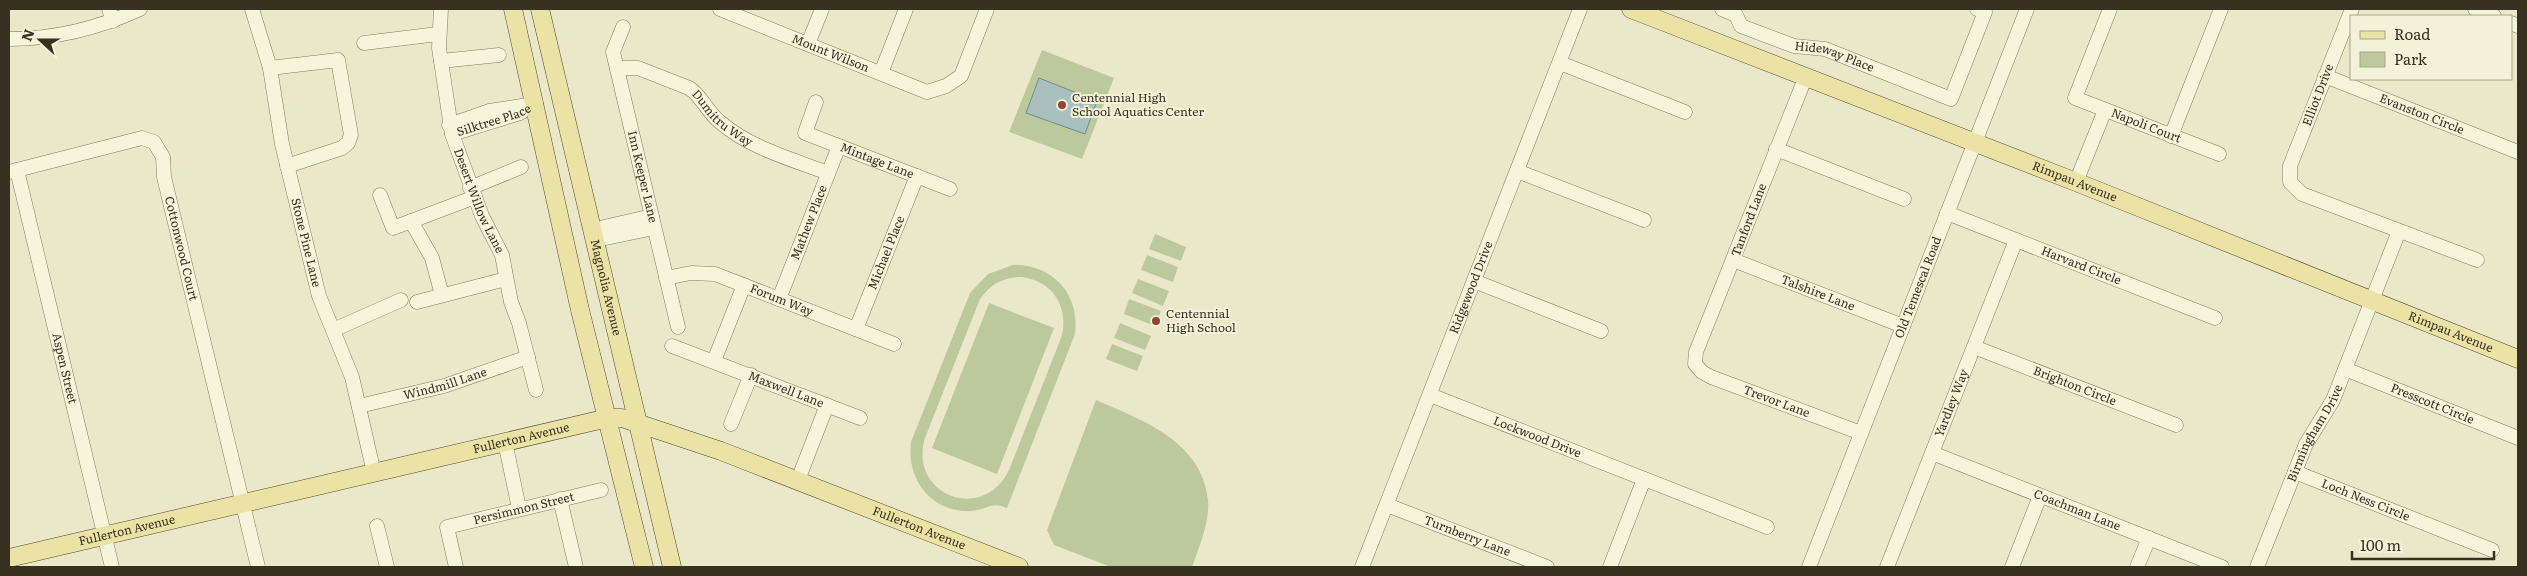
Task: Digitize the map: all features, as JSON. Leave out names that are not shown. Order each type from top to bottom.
[{"type":"main road","points":[[513,9],[566,242],[644,567]]},
{"type":"main road","name":"Magnolia Avenue","points":[[540,9],[672,567]]},
{"type":"main road","name":"Rimpau Avenue","points":[[1631,9],[2076,182],[2518,358]]},
{"type":"main road","points":[[536,104],[562,98]]},
{"type":"main road","points":[[566,242],[593,235]]},
{"type":"main road","name":"Fullerton Avenue","points":[[9,558],[608,418],[622,418],[638,421],[798,480],[1019,567]]},
{"type":"street","points":[[9,39],[41,39],[111,15],[140,9]]},
{"type":"street","name":"Stone Pine Lane","points":[[252,9],[270,68],[287,166],[319,296],[352,377],[374,473]]},
{"type":"street","name":"Desert Willow Lane","points":[[441,9],[438,34],[450,129],[472,192],[502,255],[510,302],[519,323],[536,390]]},
{"type":"street","name":"Mount Wilson","points":[[720,9],[736,12],[808,44],[927,92],[941,88],[961,76],[987,9]]},
{"type":"street","points":[[808,44],[822,9]]},
{"type":"street","points":[[881,73],[906,9]]},
{"type":"street","name":"Ridgewood Drive","points":[[1362,567],[1580,9]]},
{"type":"street","name":"Hideway Place","points":[[1722,9],[1736,16],[1742,26],[1794,46],[1825,49],[1952,99],[1985,12],[1977,9]]},
{"type":"street","name":"Old Temescal Road","points":[[1809,567],[2027,9]]},
{"type":"street","name":"Napoli Court","points":[[2110,9],[2075,98],[2219,154]]},
{"type":"street","points":[[2171,136],[2221,9]]},
{"type":"street","name":"Elliot Drive","points":[[2352,9],[2290,166],[2290,182],[2302,194],[2399,231]]},
{"type":"street","points":[[2475,9],[2491,15]]},
{"type":"street","name":"Inn Keeper Lane","points":[[624,27],[613,52],[678,327]]},
{"type":"street","points":[[364,43],[438,34]]},
{"type":"street","points":[[441,61],[499,55]]},
{"type":"street","points":[[270,68],[338,60],[351,135],[348,143],[342,148],[287,166]]},
{"type":"street","points":[[1560,63],[1685,112]]},
{"type":"street","name":"Dumitru Way","points":[[617,68],[638,68],[689,88],[696,92],[718,122],[743,139],[828,173]]},
{"type":"street","name":"Tanford Lane","points":[[1695,364],[1696,352],[1806,76]]},
{"type":"street","name":"Evanston Circle","points":[[2325,76],[2518,152]]},
{"type":"street","name":"Mintage Lane","points":[[816,102],[805,133],[950,189]]},
{"type":"street","name":"Silktree Place","points":[[450,129],[489,111],[517,105],[536,104]]},
{"type":"street","points":[[2076,182],[2105,110]]},
{"type":"street","name":"Cottonwood Court","points":[[13,171],[142,138],[154,142],[163,157],[164,177],[258,567]]},
{"type":"street","name":"Mathew Place","points":[[778,299],[839,146]]},
{"type":"street","points":[[1776,149],[1904,199]]},
{"type":"street","points":[[380,195],[393,228],[522,167]]},
{"type":"street","name":"Aspen Street","points":[[13,171],[112,567]]},
{"type":"street","points":[[1518,171],[1644,220]]},
{"type":"street","name":"Michael Place","points":[[856,329],[916,176]]},
{"type":"street","name":"Harvard Circle","points":[[1947,213],[2215,318]]},
{"type":"street","points":[[411,221],[432,258],[442,295]]},
{"type":"street","points":[[593,235],[604,227],[653,222]]},
{"type":"street","points":[[2399,231],[2477,260]]},
{"type":"street","name":"Birmingham Drive","points":[[2257,567],[2306,444],[2333,400],[2399,231]]},
{"type":"street","name":"Yardley Way","points":[[1887,567],[2016,240]]},
{"type":"street","name":"Talshire Lane","points":[[1733,260],[1903,326]]},
{"type":"street","name":"Forum Way","points":[[666,278],[703,272],[715,274],[894,344]]},
{"type":"street","points":[[417,302],[506,279]]},
{"type":"street","points":[[1474,281],[1601,330]]},
{"type":"street","points":[[672,346],[714,361],[744,285]]},
{"type":"street","points":[[333,330],[401,300]]},
{"type":"street","name":"Brighton Circle","points":[[1974,347],[2176,425]]},
{"type":"street","name":"Windmill Lane","points":[[359,406],[444,386],[528,357]]},
{"type":"street","name":"Maxwell Lane","points":[[714,361],[860,418]]},
{"type":"street","name":"Trevor Lane","points":[[1695,364],[1702,372],[1711,377],[1861,433]]},
{"type":"street","name":"Presscott Circle","points":[[2345,369],[2518,438]]},
{"type":"street","points":[[731,424],[751,376]]},
{"type":"street","name":"Lockwood Drive","points":[[1430,395],[1768,528]]},
{"type":"street","points":[[798,480],[827,405]]},
{"type":"street","points":[[505,442],[519,508]]},
{"type":"street","name":"Coachman Lane","points":[[1932,453],[2222,567]]},
{"type":"street","name":"Loch Ness Circle","points":[[2295,472],[2492,550]]},
{"type":"street","points":[[1610,567],[1644,479]]},
{"type":"street","name":"Persimmon Street","points":[[456,567],[447,527],[519,508],[601,490]]},
{"type":"street","points":[[2012,567],[2040,496]]},
{"type":"street","points":[[560,499],[576,567]]},
{"type":"street","name":"Turnberry Lane","points":[[1387,505],[1547,567]]},
{"type":"street","points":[[377,526],[388,567]]},
{"type":"street","points":[[2137,567],[2149,538]]},
{"type":"green space","name":"Centennial High School Aquatics Center","points":[[1042,50],[1114,78],[1082,159],[1009,132]]},
{"type":"green space","points":[[1155,234],[1186,247],[1181,261],[1149,249]]},
{"type":"green space","points":[[1147,255],[1178,267],[1173,282],[1141,270]]},
{"type":"green space","points":[[1013,265],[1027,266],[1052,276],[1068,294],[1073,306],[1075,334],[1007,508],[997,505],[971,511],[957,510],[933,500],[917,481],[911,456],[911,442],[970,293],[988,274]],"holes":[[[1022,277],[1033,280],[1050,290],[1061,307],[1063,316],[1061,338],[1009,470],[997,486],[983,496],[967,499],[951,496],[937,487],[927,475],[923,458],[925,438],[980,299],[993,285],[1009,278]]]},
{"type":"green space","points":[[1138,279],[1169,291],[1163,306],[1132,293]]},
{"type":"green space","points":[[1129,299],[1161,311],[1155,326],[1124,314]]},
{"type":"green space","points":[[989,303],[1054,328],[997,474],[932,448]]},
{"type":"green space","points":[[1120,323],[1151,336],[1145,350],[1114,338]]},
{"type":"green space","points":[[1112,344],[1143,356],[1137,371],[1106,359]]},
{"type":"green space","points":[[1096,400],[1132,416],[1167,435],[1194,462],[1203,480],[1208,508],[1203,534],[1192,567],[1111,567],[1054,545],[1047,530]]},
{"type":"water","points":[[1039,78],[1097,101],[1085,134],[1026,113]]},
{"type":"place","name":"Centennial High School Aquatics Center","points":[[1062,105]]},
{"type":"place","name":"Centennial High School","points":[[1156,321]]}]
